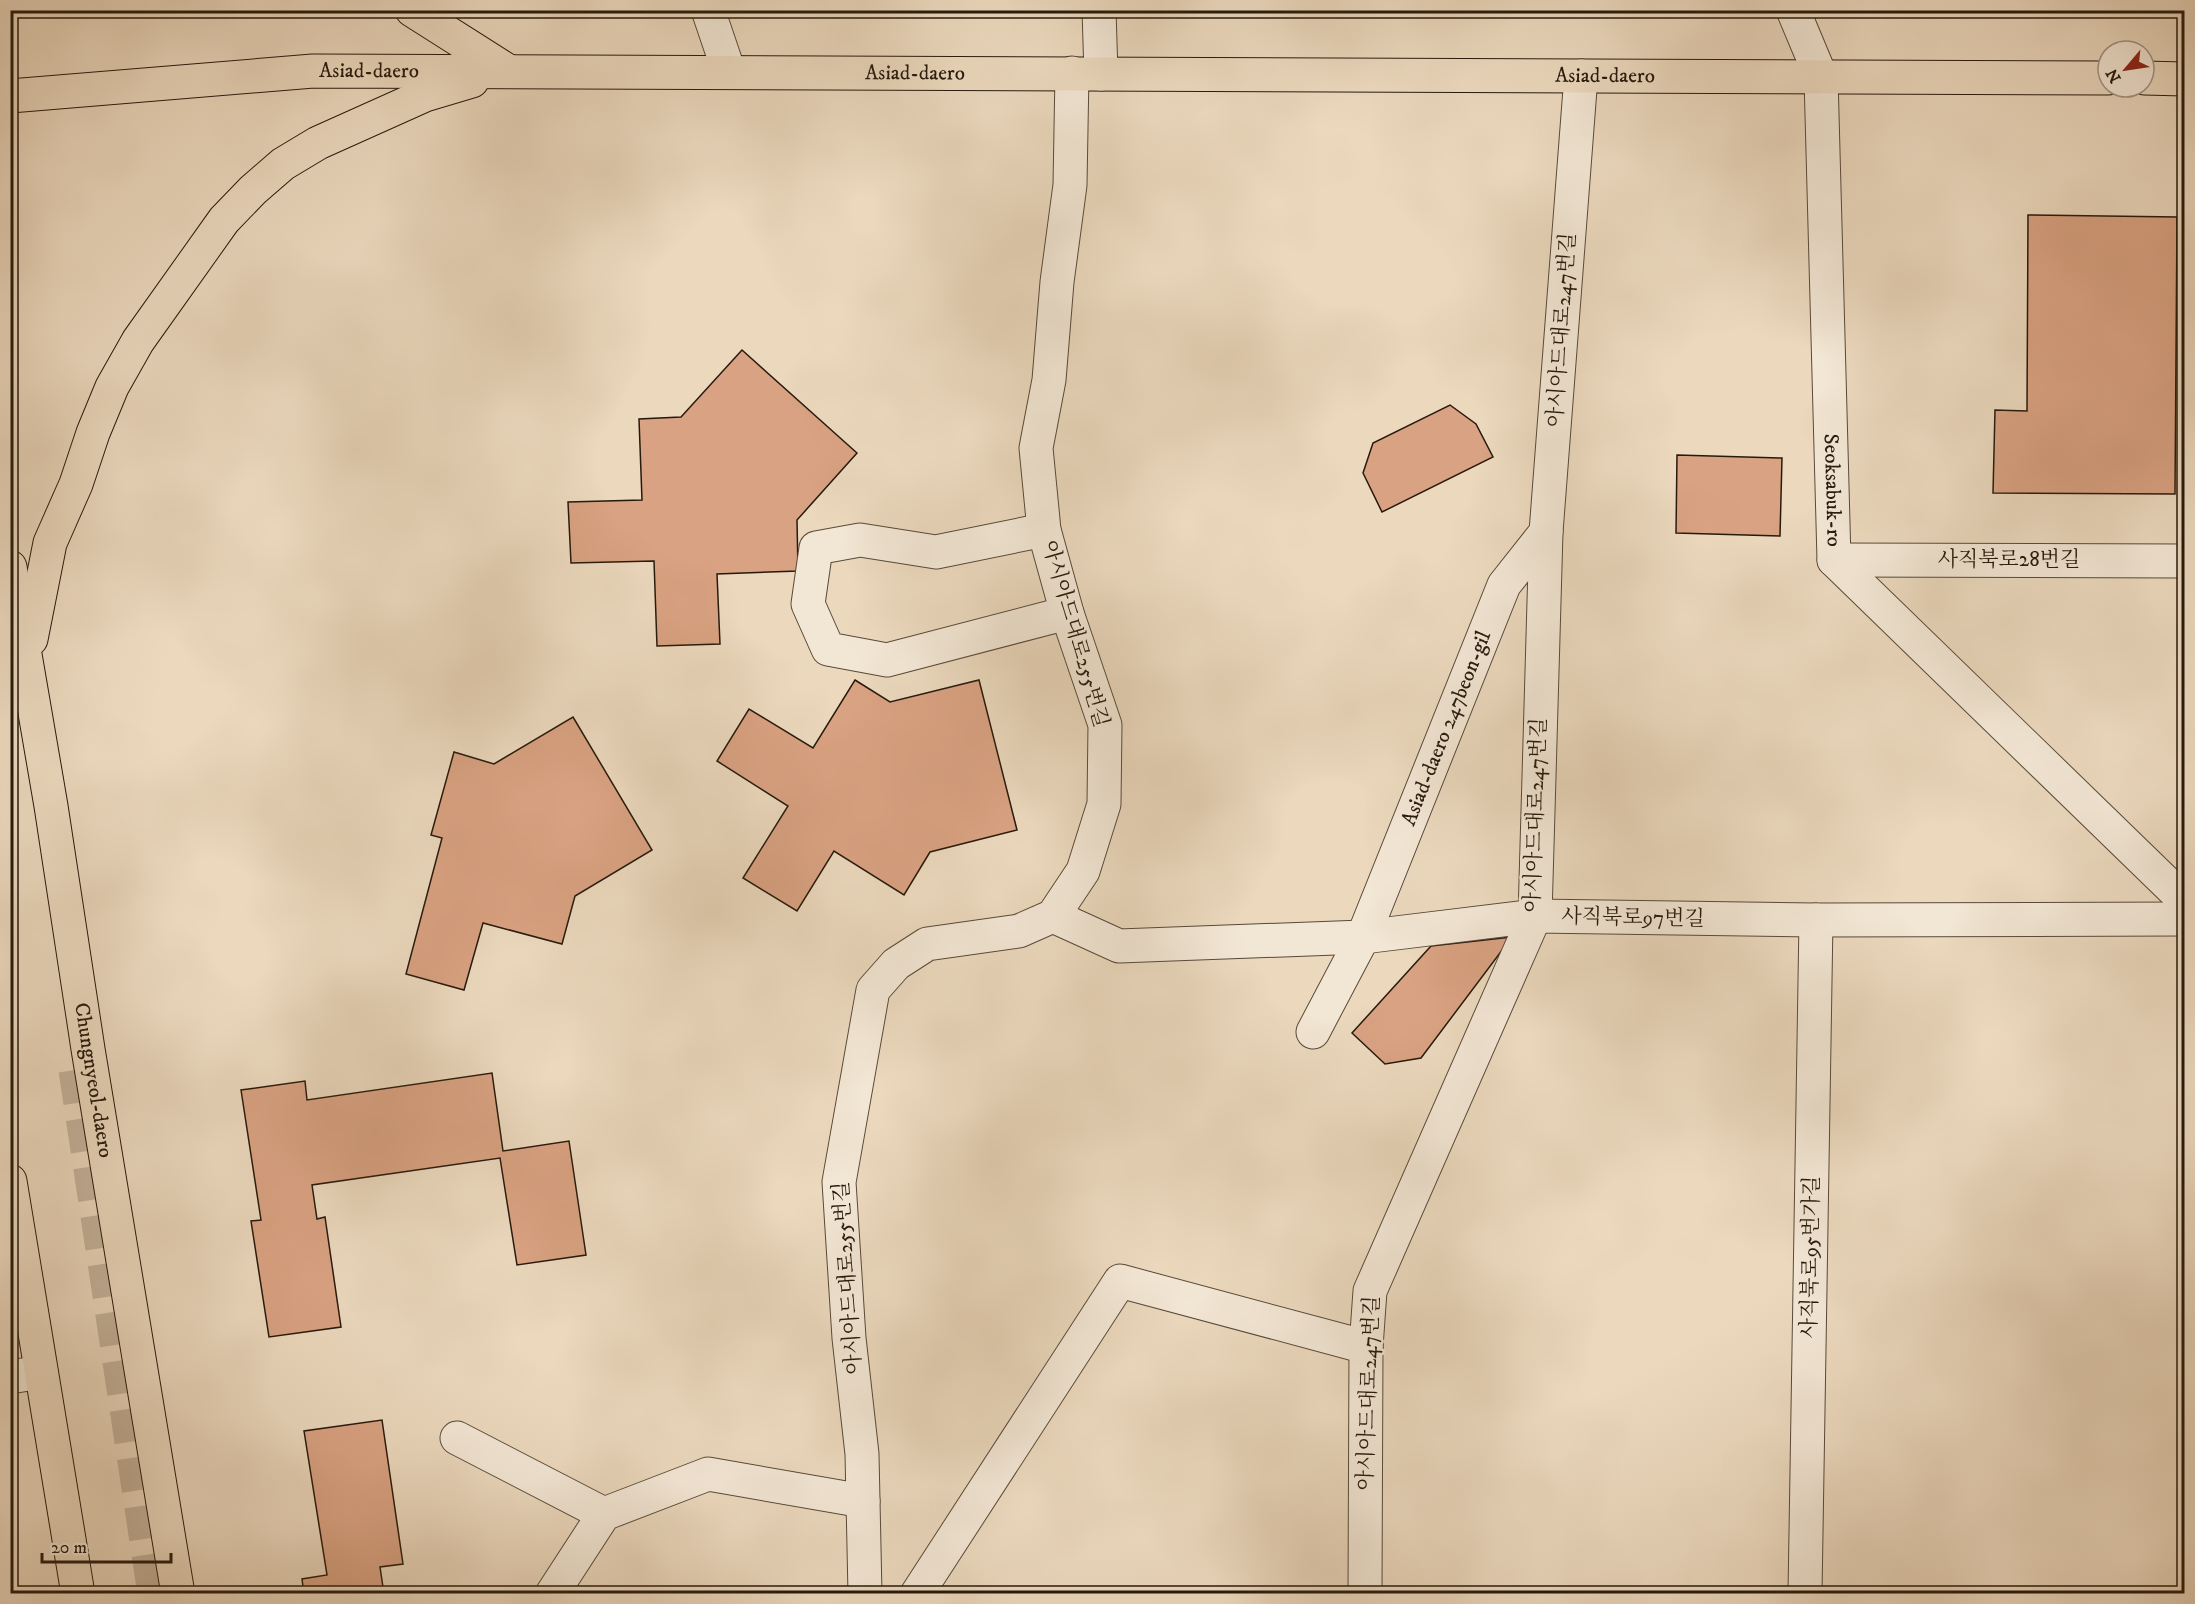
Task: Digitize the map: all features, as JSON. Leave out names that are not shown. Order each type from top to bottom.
[{"type":"main road","points":[[412,10],[508,71]]},
{"type":"main road","name":"Asiad-daero","points":[[10,96],[313,71],[2096,78]]},
{"type":"main road","points":[[27,657],[50,543],[76,484],[93,433],[112,387],[138,341],[224,220],[252,190],[283,164],[318,143],[425,95],[508,71]]},
{"type":"main road","points":[[2156,78],[2184,79]]},
{"type":"main road","name":"Chungnyeol-daero","points":[[10,567],[27,657],[87,1049],[178,1593]]},
{"type":"main road","points":[[10,1181],[26,1375],[78,1593]]},
{"type":"street","points":[[708,10],[729,72]]},
{"type":"street","points":[[1086,74],[1099,10]]},
{"type":"street","points":[[1793,10],[1821,77]]},
{"type":"street","name":"아시아드대로255번길","points":[[865,1593],[862,1454],[849,1338],[838,1182],[873,990],[896,964],[927,944],[1019,931],[1053,916],[1083,871],[1104,804],[1105,725],[1067,613],[1044,530],[1036,448],[1049,380],[1057,282],[1086,74]]},
{"type":"street","name":"아시아드대로247번길","points":[[1365,1593],[1366,1347],[1370,1291],[1535,916],[1546,532],[1581,76]]},
{"type":"street","name":"Seoksabuk-ro","points":[[1821,77],[1834,560],[2184,900]]},
{"type":"street","points":[[1044,530],[936,552],[860,540],[816,548],[808,604],[828,649],[887,660],[1067,613]]},
{"type":"street","name":"Asiad-daero 247beon-gil","points":[[1313,1032],[1364,937],[1504,585],[1546,532]]},
{"type":"street","name":"사직북로28번길","points":[[1834,560],[2184,561]]},
{"type":"street","name":"사직북로97번길","points":[[1053,916],[1119,946],[1364,937],[1535,916],[1816,920],[2184,919]]},
{"type":"street","name":"사직북로95번가길","points":[[1805,1593],[1816,920]]},
{"type":"street","points":[[917,1593],[1120,1281],[1366,1347]]},
{"type":"street","points":[[457,1438],[604,1514]]},
{"type":"street","points":[[552,1593],[604,1514],[708,1474],[863,1501]]},
{"type":"building","points":[[2028,215],[2177,217],[2175,494],[1993,493],[1995,410],[2027,411]]},
{"type":"building","points":[[742,350],[857,453],[797,520],[798,571],[717,574],[720,644],[657,646],[654,561],[571,563],[568,502],[642,500],[639,419],[681,417]]},
{"type":"building","points":[[1450,405],[1476,424],[1493,457],[1382,512],[1363,473],[1373,443]]},
{"type":"building","points":[[1677,455],[1782,458],[1780,536],[1676,533]]},
{"type":"building","points":[[855,680],[890,702],[979,680],[1017,830],[930,852],[904,895],[834,851],[797,911],[743,878],[788,806],[717,761],[749,709],[813,748]]},
{"type":"building","points":[[573,717],[652,850],[575,896],[562,944],[483,923],[464,990],[406,974],[442,838],[431,835],[454,752],[494,764]]},
{"type":"building","points":[[1512,937],[1421,1058],[1385,1064],[1352,1033],[1431,946]]},
{"type":"building","points":[[492,1073],[503,1151],[569,1141],[586,1255],[517,1265],[500,1158],[312,1185],[317,1219],[325,1217],[341,1327],[269,1337],[251,1221],[261,1220],[241,1090],[305,1081],[307,1100]]},
{"type":"building","points":[[382,1420],[403,1564],[380,1567],[384,1594],[304,1594],[302,1579],[327,1575],[304,1431]]},
{"type":"tunnel","points":[[75,1070],[154,1594]]}]
